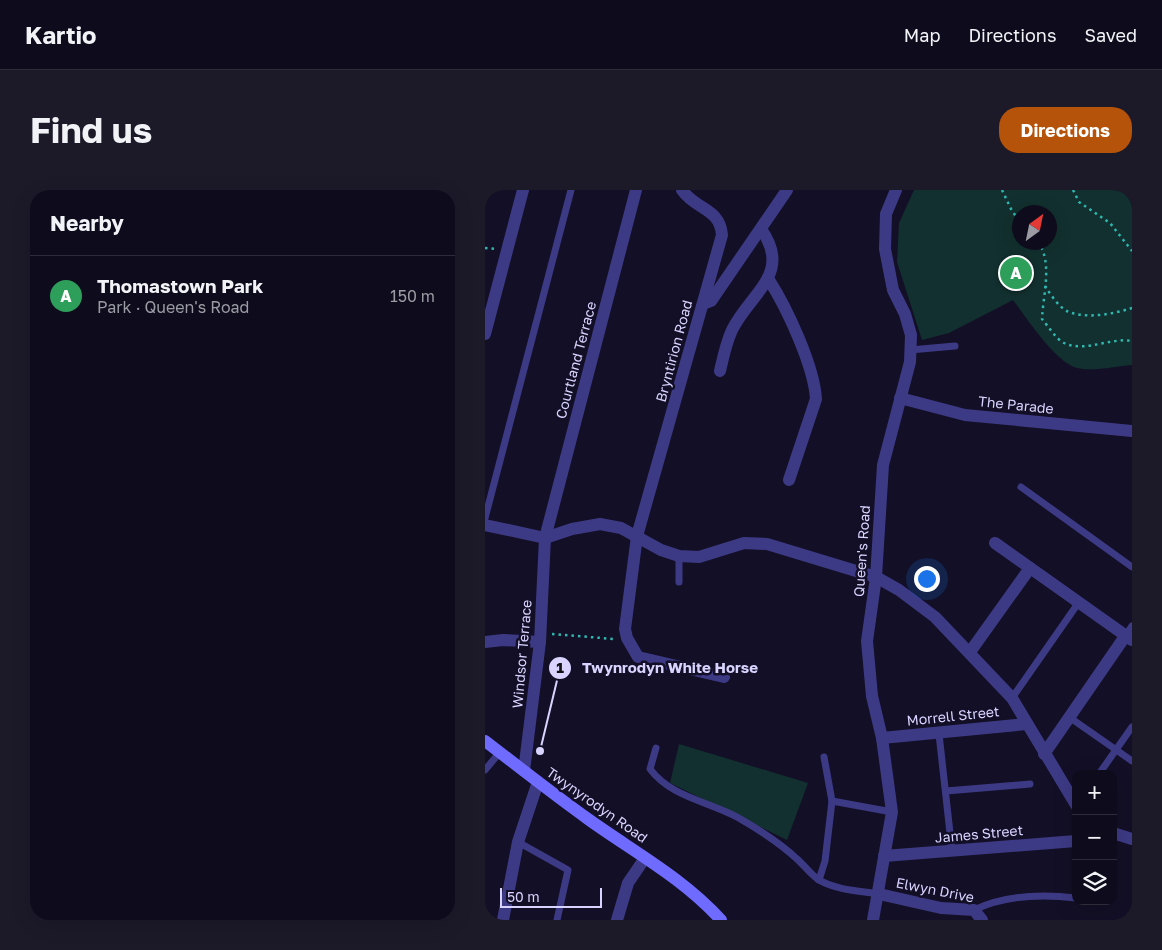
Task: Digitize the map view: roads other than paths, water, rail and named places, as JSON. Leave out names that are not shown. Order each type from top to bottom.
[{"type":"street","points":[[485,334],[523,190]]},
{"type":"street","name":"Courtland Terrace","points":[[545,538],[636,190]]},
{"type":"street","name":"Bryntirion Road","points":[[682,190],[696,205],[712,213],[721,224],[722,235],[637,536],[625,629],[627,638],[638,658],[724,677]]},
{"type":"street","points":[[703,304],[711,301],[787,190]]},
{"type":"street","name":"Queen's Road","points":[[873,918],[879,894],[892,812],[881,738],[872,696],[867,641],[877,578],[883,465],[910,362],[911,335],[905,314],[893,290],[885,249],[886,214],[896,190]]},
{"type":"street","points":[[720,371],[732,330],[769,280],[773,260],[770,241],[761,229]]},
{"type":"street","points":[[769,280],[779,296],[798,340],[815,388],[816,399],[789,480]]},
{"type":"street","name":"The Parade","points":[[900,398],[965,415],[1132,431]]},
{"type":"street","points":[[485,525],[545,538],[572,529],[600,524],[621,528],[661,550],[679,556],[699,557],[744,543],[767,544],[877,578],[899,590],[935,617],[970,652],[1011,698],[1072,799]]},
{"type":"street","name":"Windsor Terrace","points":[[524,772],[540,637],[545,538]]},
{"type":"street","points":[[995,543],[1079,602],[1130,634],[1044,754]]},
{"type":"street","points":[[970,652],[1030,568]]},
{"type":"street","points":[[485,642],[540,637]]},
{"type":"street","name":"Morrell Street","points":[[881,738],[939,734],[1027,724]]},
{"type":"street","name":"Twynyrodyn Road","points":[[485,741],[524,772],[683,883],[702,899],[721,920]]},
{"type":"street","points":[[503,920],[518,842],[538,782]]},
{"type":"street","points":[[1117,833],[1130,836]]},
{"type":"street","name":"James Street","points":[[884,856],[1072,841]]},
{"type":"street","points":[[617,920],[628,883],[645,858]]},
{"type":"street","name":"Elwyn Drive","points":[[879,894],[978,915]]},
{"type":"lane","points":[[485,518],[571,190]]},
{"type":"lane","points":[[910,350],[955,346]]},
{"type":"lane","points":[[1021,487],[1132,567]]},
{"type":"lane","points":[[679,556],[679,582]]},
{"type":"lane","points":[[1011,698],[1079,602]]},
{"type":"lane","points":[[1069,717],[1132,761]]},
{"type":"lane","points":[[1102,770],[1132,727]]},
{"type":"lane","points":[[939,734],[952,851]]},
{"type":"lane","points":[[655,748],[650,770],[660,782],[677,792],[735,816],[768,836],[796,858],[819,880],[850,890],[879,894]]},
{"type":"lane","points":[[485,770],[500,752]]},
{"type":"lane","points":[[819,880],[825,861],[831,801],[824,757]]},
{"type":"lane","points":[[946,791],[1030,784]]},
{"type":"lane","points":[[831,801],[892,812]]},
{"type":"lane","points":[[518,842],[568,870],[557,920]]},
{"type":"lane","points":[[978,915],[990,902],[1047,895],[1072,898]]},
{"type":"place","name":"Thomastown Park","points":[[1016,273]]},
{"type":"place","name":"Twynrodyn White Horse","points":[[540,751]]}]
